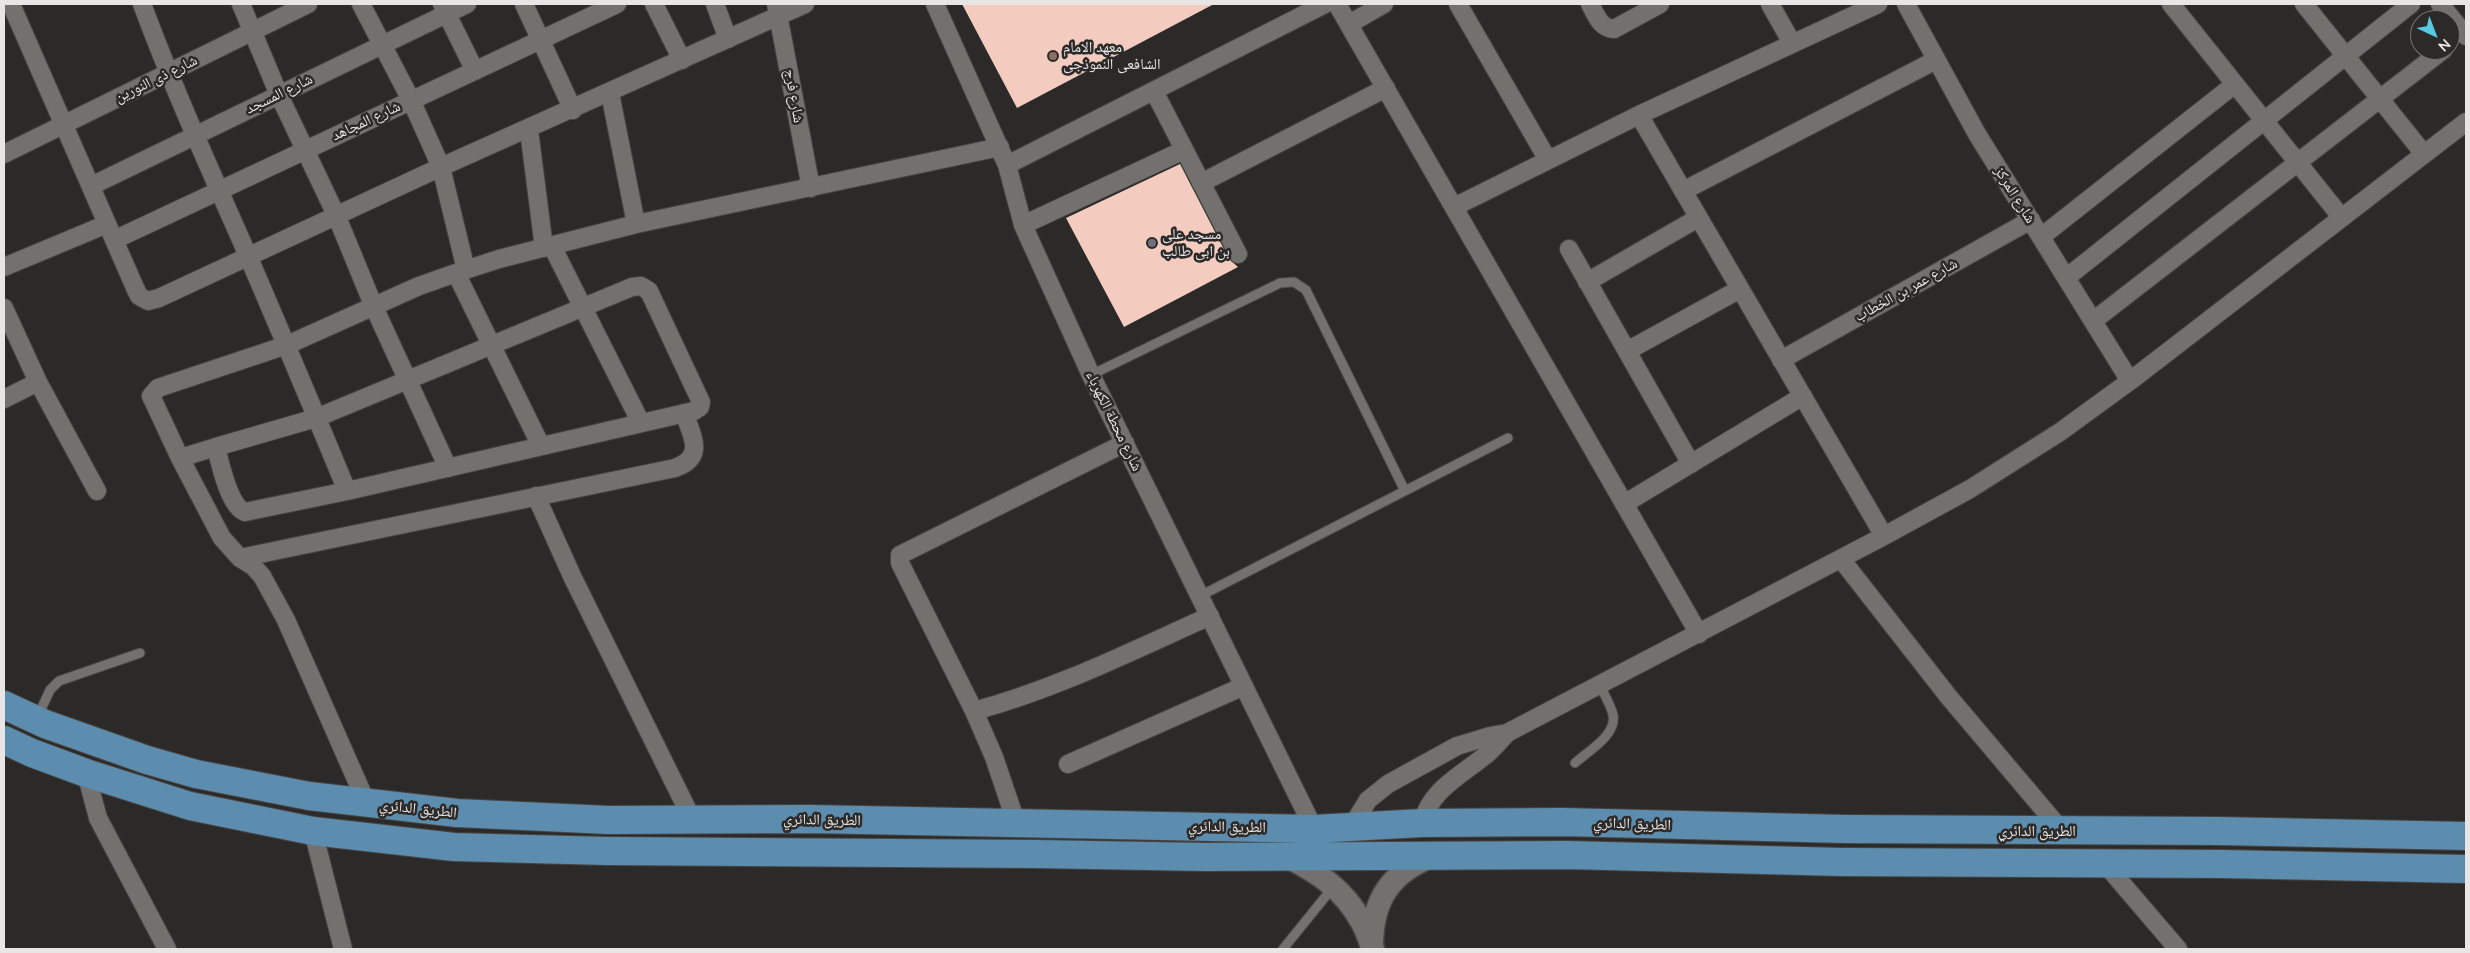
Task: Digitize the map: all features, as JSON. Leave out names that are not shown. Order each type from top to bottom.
[{"type":"highway","name":"الطريق الدائري","points":[[4,705],[36,720],[146,760],[196,774],[310,796],[367,804],[457,813],[530,817],[609,820],[1016,822],[1314,829],[1422,824],[1563,822],[1845,829],[2219,831],[2466,836]]},
{"type":"highway","name":"الطريق الدائري","points":[[4,740],[32,753],[86,773],[190,806],[313,831],[454,847],[809,854],[1035,854],[1289,858],[1438,854],[2466,869]]},
{"type":"highway","points":[[809,854],[810,820]]},
{"type":"street","points":[[11,4],[136,290],[139,296],[148,301],[159,298],[337,217],[441,167],[529,130],[728,39],[778,10],[805,4]]},
{"type":"street","points":[[142,4],[168,73],[348,491]]},
{"type":"street","points":[[241,4],[251,32],[279,95],[337,217],[374,306],[448,468]]},
{"type":"street","name":"شارع ذى النورين","points":[[4,154],[308,4]]},
{"type":"street","points":[[361,4],[411,100],[441,167],[461,271],[492,345],[541,446]]},
{"type":"street","name":"شارع المسجد","points":[[91,186],[382,44],[445,9],[468,4]]},
{"type":"street","points":[[524,4],[573,110]]},
{"type":"street","name":"شارع المجاهد","points":[[114,240],[617,4]]},
{"type":"street","points":[[654,4],[682,60]]},
{"type":"street","points":[[715,4],[728,39]]},
{"type":"street","name":"شارع محطة الكهرباء","points":[[936,4],[1000,147],[1007,165],[1023,225],[1091,374],[1314,829]]},
{"type":"street","points":[[1007,165],[1325,4]]},
{"type":"street","points":[[1337,4],[1699,634]]},
{"type":"street","points":[[1349,24],[1384,4]]},
{"type":"street","points":[[1458,4],[1548,160]]},
{"type":"street","points":[[1590,4],[1601,24],[1608,29],[1614,29],[1660,4]]},
{"type":"street","points":[[1770,4],[1792,42]]},
{"type":"street","points":[[1454,207],[1639,115],[1792,42],[1878,4]]},
{"type":"street","name":"شارع المركز","points":[[1906,4],[1977,134],[2130,382]]},
{"type":"street","points":[[2172,4],[2342,218]]},
{"type":"street","points":[[2304,4],[2424,154]]},
{"type":"street","points":[[2066,278],[2411,4]]},
{"type":"street","points":[[2440,4],[2466,34]]},
{"type":"street","points":[[445,9],[475,70]]},
{"type":"street","name":"شارع فرج","points":[[778,10],[811,188]]},
{"type":"street","points":[[1683,191],[1936,60]]},
{"type":"street","points":[[2093,321],[2430,60]]},
{"type":"street","points":[[2041,237],[2235,84]]},
{"type":"street","points":[[1201,183],[1386,88]]},
{"type":"street","points":[[1154,91],[1238,254]]},
{"type":"street","points":[[610,93],[636,224]]},
{"type":"street","points":[[1639,115],[1884,536]]},
{"type":"street","points":[[1351,828],[1368,800],[1388,784],[1457,746],[1507,733],[1699,634],[1970,489],[2060,432],[2130,382],[2466,122]]},
{"type":"street","points":[[529,130],[548,247],[583,307],[641,423]]},
{"type":"street","points":[[367,804],[286,620],[262,576],[253,566],[240,558],[222,538],[152,400],[155,390],[287,346],[374,306],[461,271],[636,224],[1000,147]]},
{"type":"street","points":[[1023,225],[1184,150]]},
{"type":"street","points":[[1587,282],[1698,218]]},
{"type":"street","name":"شارع عمر بن الخطاب","points":[[1781,360],[2030,220]]},
{"type":"street","points":[[4,267],[107,224]]},
{"type":"street","points":[[1569,249],[1691,464]]},
{"type":"street","points":[[180,458],[216,447],[316,418],[632,287],[646,288],[701,402],[698,409],[684,413],[348,491],[245,512],[240,510],[233,501],[216,447]]},
{"type":"street","points":[[1627,351],[1740,289]]},
{"type":"street","points":[[4,308],[38,382],[97,491]]},
{"type":"street","points":[[4,399],[38,382]]},
{"type":"street","points":[[1624,504],[1803,396]]},
{"type":"street","points":[[240,558],[685,464],[694,454],[695,446],[684,413]]},
{"type":"street","points":[[1016,822],[994,757],[974,711],[900,563],[900,555],[1125,443]]},
{"type":"street","points":[[536,496],[572,576],[692,819]]},
{"type":"street","points":[[1841,559],[1948,696],[2062,831]]},
{"type":"street","points":[[974,711],[1013,701],[1054,686],[1210,616]]},
{"type":"street","points":[[1068,764],[1244,686]]},
{"type":"street","points":[[1422,824],[1425,813],[1443,787],[1483,757],[1507,733]]},
{"type":"street","points":[[86,773],[98,818],[167,949]]},
{"type":"street","points":[[313,831],[343,949]]},
{"type":"street","points":[[1373,948],[1373,922],[1381,898],[1390,885],[1415,863],[1438,854]]},
{"type":"street","points":[[1289,858],[1316,872],[1334,886],[1350,903],[1362,921],[1373,948]]},
{"type":"street","points":[[2106,865],[2178,949]]},
{"type":"lane","points":[[1091,374],[1280,283],[1294,282],[1306,290],[1405,491]]},
{"type":"lane","points":[[1200,596],[1508,438]]},
{"type":"lane","points":[[36,720],[50,690],[59,681],[140,653]]},
{"type":"lane","points":[[1575,763],[1606,735],[1613,724],[1612,711],[1600,685]]},
{"type":"lane","points":[[1283,949],[1334,886]]},
{"type":"building","name":"معهد الامام الشافعى النموذجى","points":[[962,4],[1214,4],[1017,108]]},
{"type":"building","name":"مسجد على بن ابى طالب","points":[[1180,164],[1229,259],[1238,267],[1124,327],[1066,218]]},
{"type":"place","name":"معهد الامام الشافعى النموذجى","points":[[1053,56]]},
{"type":"place","name":"مسجد على بن ابى طالب","points":[[1152,243]]}]
